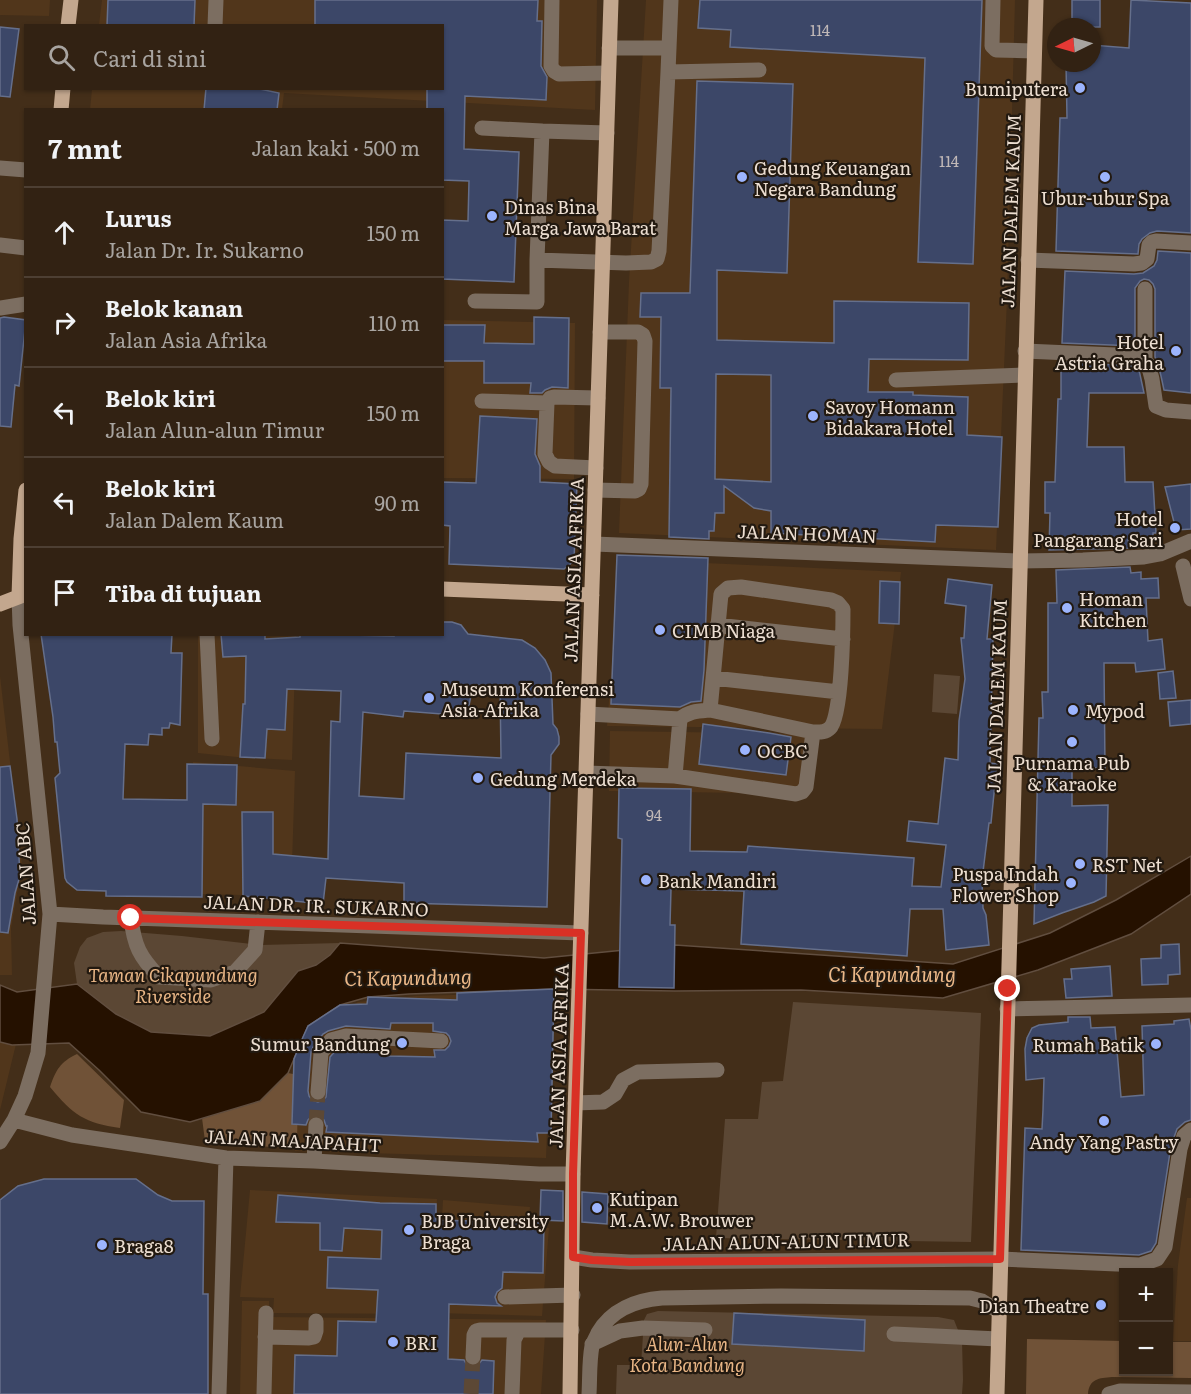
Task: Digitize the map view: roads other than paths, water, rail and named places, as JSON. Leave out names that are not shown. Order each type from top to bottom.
[{"type":"main road","points":[[68,24],[71,0]]},
{"type":"main road","name":"JALAN ASIA AFRIKA","points":[[570,1394],[575,1103],[610,0]]},
{"type":"main road","name":"JALAN DALEM KAUM","points":[[997,1394],[1036,0]]},
{"type":"main road","points":[[63,90],[64,108]]},
{"type":"main road","points":[[0,603],[22,595],[21,539],[24,510]]},
{"type":"main road","points":[[444,589],[592,595]]},
{"type":"street","points":[[215,24],[216,0]]},
{"type":"street","points":[[552,0],[551,66],[554,71],[559,74],[608,74]]},
{"type":"street","points":[[537,260],[651,262],[657,259],[671,0]]},
{"type":"street","points":[[993,0],[992,46],[996,50],[1034,51]]},
{"type":"street","points":[[609,48],[669,48]]},
{"type":"street","points":[[668,72],[759,70]]},
{"type":"street","points":[[482,128],[607,133]]},
{"type":"street","points":[[475,301],[537,302],[542,131]]},
{"type":"street","points":[[0,168],[24,170]]},
{"type":"street","points":[[1028,260],[1134,264],[1142,263],[1146,259],[1152,242],[1191,243]]},
{"type":"street","points":[[0,245],[24,248]]},
{"type":"street","points":[[1145,289],[1145,361]]},
{"type":"street","points":[[0,308],[24,304]]},
{"type":"street","points":[[595,490],[635,491],[641,484],[645,341],[643,335],[638,332],[600,332]]},
{"type":"street","points":[[1025,351],[1138,356],[1148,364],[1156,406],[1166,410],[1191,412]]},
{"type":"street","points":[[896,380],[1025,375]]},
{"type":"street","points":[[596,468],[555,466],[549,462],[545,454],[547,403],[550,398],[598,398]]},
{"type":"street","points":[[482,401],[547,403]]},
{"type":"street","name":"JALAN HOMAN","points":[[594,544],[1020,561],[1144,557],[1160,554],[1191,541]]},
{"type":"street","points":[[1183,566],[1191,599]]},
{"type":"street","points":[[675,776],[680,719],[685,714],[694,711],[710,710],[813,732],[822,733],[831,728],[836,719],[839,692],[843,609],[831,600],[741,586],[728,588],[721,594],[710,710]]},
{"type":"street","name":"JALAN ABC","points":[[0,1142],[25,1096],[38,1053],[50,914],[20,625],[22,595]]},
{"type":"street","points":[[717,625],[843,639]]},
{"type":"street","points":[[207,636],[213,739]]},
{"type":"street","points":[[713,678],[839,692]]},
{"type":"street","points":[[588,714],[680,719]]},
{"type":"street","points":[[586,773],[675,776],[796,794],[802,792],[806,787],[813,732]]},
{"type":"street","name":"JALAN DR. IR. SUKARNO","points":[[50,914],[581,933]]},
{"type":"street","points":[[131,918],[134,938],[143,960],[159,977],[211,980],[235,972],[255,950],[258,922]]},
{"type":"street","points":[[1007,1009],[1191,1005]]},
{"type":"street","points":[[318,1092],[321,1053],[331,1040],[346,1036],[441,1041]]},
{"type":"street","points":[[575,1103],[603,1102],[615,1094],[623,1080],[639,1072],[717,1070]]},
{"type":"street","name":"JALAN MAJAPAHIT","points":[[14,1120],[72,1135],[226,1158],[573,1174]]},
{"type":"street","points":[[314,1161],[316,1125]]},
{"type":"street","name":"JALAN ALUN-ALUN TIMUR","points":[[573,1257],[630,1262],[1000,1259],[1140,1265],[1157,1259],[1166,1247],[1182,1142],[1184,1136],[1191,1130]]},
{"type":"street","points":[[219,1394],[226,1158]]},
{"type":"street","points":[[505,1297],[573,1295]]},
{"type":"street","points":[[589,1394],[592,1344],[601,1327],[610,1316],[644,1299],[781,1296],[970,1298],[982,1301],[998,1311]]},
{"type":"street","points":[[264,1394],[266,1313]]},
{"type":"street","points":[[265,1337],[309,1338],[314,1336],[316,1321]]},
{"type":"street","points":[[592,1344],[620,1331],[643,1328],[705,1330]]},
{"type":"street","points":[[512,1394],[514,1340],[519,1330]]},
{"type":"street","points":[[473,1357],[476,1331],[572,1330]]},
{"type":"street","points":[[894,1334],[998,1339]]},
{"type":"street","points":[[1109,1394],[1120,1391],[1191,1392]]},
{"type":"water","name":"Ci Kapundung","points":[[1191,856],[1191,894],[1131,934],[1038,970],[943,998],[801,990],[554,989],[368,997],[340,1005],[308,1026],[288,1073],[260,1101],[190,1122],[141,1112],[69,1043],[12,1045],[0,1042],[0,985],[17,992],[77,984],[116,1014],[151,1032],[210,1036],[264,1012],[298,971],[316,965],[330,955],[340,943],[544,958],[675,945],[953,964],[1050,933],[1116,900]]},
{"type":"tunnel","points":[[316,1125],[318,1092]]},
{"type":"tunnel","points":[[471,1394],[473,1357]]},
{"type":"place","name":"Bumiputera","points":[[1080,88]]},
{"type":"place","name":"Gedung Keuangan Negara Bandung","points":[[742,177]]},
{"type":"place","name":"Ubur-ubur Spa","points":[[1105,177]]},
{"type":"place","name":"Dinas Bina Marga Jawa Barat","points":[[492,216]]},
{"type":"place","name":"Hotel Astria Graha","points":[[1176,351]]},
{"type":"place","name":"Savoy Homann Bidakara Hotel","points":[[813,416]]},
{"type":"place","name":"Hotel Pangarang Sari","points":[[1175,528]]},
{"type":"place","name":"Homan Kitchen","points":[[1067,608]]},
{"type":"place","name":"CIMB Niaga","points":[[660,630]]},
{"type":"place","name":"Museum Konferensi Asia-Afrika","points":[[429,698]]},
{"type":"place","name":"Mypod","points":[[1073,710]]},
{"type":"place","name":"Purnama Pub & Karaoke","points":[[1072,742]]},
{"type":"place","name":"OCBC","points":[[745,750]]},
{"type":"place","name":"Gedung Merdeka","points":[[478,778]]},
{"type":"place","name":"RST Net","points":[[1080,864]]},
{"type":"place","name":"Bank Mandiri","points":[[646,880]]},
{"type":"place","name":"Puspa Indah Flower Shop","points":[[1071,883]]},
{"type":"place","name":"Sumur Bandung","points":[[402,1043]]},
{"type":"place","name":"Rumah Batik","points":[[1156,1044]]},
{"type":"place","name":"Andy Yang Pastry","points":[[1104,1121]]},
{"type":"place","name":"Kutipan M.A.W. Brouwer","points":[[597,1208]]},
{"type":"place","name":"BJB University Braga","points":[[409,1230]]},
{"type":"place","name":"Braga8","points":[[102,1245]]},
{"type":"place","name":"Dian Theatre","points":[[1101,1305]]},
{"type":"place","name":"BRI","points":[[393,1342]]},
{"type":"park label","name":"Taman Cikapundung Riverside","points":[[173,984]]},
{"type":"park label","name":"Alun-Alun Kota Bandung","points":[[687,1353]]}]
